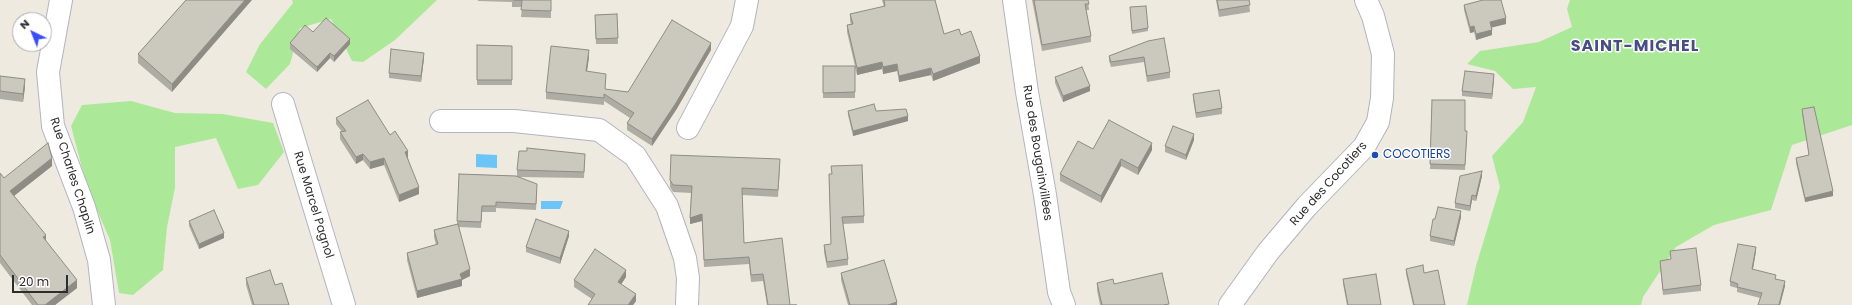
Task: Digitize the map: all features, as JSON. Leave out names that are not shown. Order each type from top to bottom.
[{"type":"street","name":"Rue Charles Chaplin","points":[[62,0],[48,72],[52,126],[86,215],[99,260],[104,305]]},
{"type":"street","points":[[688,128],[742,26],[747,0]]},
{"type":"street","name":"Rue des Bougainvillées","points":[[1014,0],[1059,292],[1064,305]]},
{"type":"street","name":"Rue des Cocotiers","points":[[1230,305],[1278,241],[1308,206],[1364,147],[1378,122],[1382,98],[1383,54],[1373,16],[1366,0]]},
{"type":"street","name":"Rue Marcel Pagnol","points":[[283,104],[344,305]]},
{"type":"street","points":[[441,121],[514,121],[598,130],[635,156],[667,206],[685,258],[688,278],[687,305]]},
{"type":"green space","points":[[292,0],[437,0],[395,40],[363,62],[352,61],[331,19],[300,28],[290,64],[266,89],[246,72],[260,44],[293,3]]},
{"type":"green space","points":[[1570,0],[1852,0],[1852,125],[1792,145],[1771,210],[1714,225],[1676,247],[1643,297],[1641,305],[1467,305],[1476,266],[1500,187],[1492,156],[1523,122],[1536,87],[1513,89],[1495,71],[1467,64],[1480,51],[1539,42],[1572,27],[1567,9]]},
{"type":"green space","points":[[131,101],[175,113],[223,114],[273,123],[284,152],[258,185],[238,189],[216,138],[175,147],[175,188],[167,227],[163,270],[133,295],[119,293],[110,240],[94,203],[82,168],[71,126],[82,105]]},
{"type":"water","points":[[476,154],[497,155],[497,168],[476,167]]},
{"type":"water","points":[[541,201],[563,201],[560,209],[541,209]]},
{"type":"building","points":[[186,0],[245,0],[172,84],[138,54]]},
{"type":"building","points":[[522,0],[551,0],[551,11],[521,10]]},
{"type":"building","points":[[884,0],[935,0],[944,34],[959,29],[961,35],[971,31],[980,56],[933,74],[931,68],[899,76],[897,64],[883,67],[882,62],[857,68],[847,25],[853,24],[850,14],[885,6]]},
{"type":"building","points":[[1034,0],[1088,0],[1089,4],[1085,4],[1091,36],[1042,45]]},
{"type":"building","points":[[1217,0],[1249,0],[1250,5],[1219,10]]},
{"type":"building","points":[[1483,0],[1501,0],[1506,18],[1490,22],[1492,30],[1476,34],[1474,26],[1470,27],[1464,5]]},
{"type":"building","points":[[1146,6],[1148,28],[1132,31],[1130,7]]},
{"type":"building","points":[[617,14],[618,38],[596,39],[595,15]]},
{"type":"building","points":[[326,18],[350,39],[334,56],[330,53],[317,67],[290,43],[305,25],[313,32]]},
{"type":"building","points":[[672,20],[711,43],[676,103],[652,139],[627,123],[634,113],[604,94],[604,98],[546,92],[551,46],[589,50],[586,71],[606,74],[605,89],[628,92]]},
{"type":"building","points":[[1164,38],[1170,72],[1147,76],[1144,57],[1111,62],[1109,56],[1148,41]]},
{"type":"building","points":[[477,45],[512,46],[512,80],[477,80]]},
{"type":"building","points":[[391,49],[424,53],[421,76],[389,73]]},
{"type":"building","points":[[823,66],[855,66],[855,92],[823,93]]},
{"type":"building","points":[[1082,67],[1090,86],[1063,96],[1055,77]]},
{"type":"building","points":[[1465,71],[1494,74],[1492,94],[1462,91]]},
{"type":"building","points":[[0,76],[25,79],[23,94],[0,91]]},
{"type":"building","points":[[1219,90],[1222,108],[1196,113],[1193,94]]},
{"type":"building","points":[[368,100],[390,135],[395,131],[408,151],[405,152],[419,187],[399,195],[384,158],[370,162],[363,154],[356,157],[340,132],[346,131],[336,118]]},
{"type":"building","points":[[1432,100],[1465,100],[1465,131],[1467,131],[1465,165],[1430,164]]},
{"type":"building","points":[[874,104],[876,111],[906,109],[908,116],[853,131],[848,111]]},
{"type":"building","points":[[1814,107],[1833,191],[1805,198],[1796,158],[1809,155],[1802,109]]},
{"type":"building","points":[[1109,120],[1152,143],[1138,168],[1121,159],[1101,196],[1060,174],[1078,141],[1093,149]]},
{"type":"building","points":[[1173,126],[1194,134],[1186,155],[1165,146]]},
{"type":"building","points":[[48,143],[52,158],[10,191],[46,235],[43,237],[77,280],[45,305],[38,305],[0,255],[0,173],[4,178]]},
{"type":"building","points":[[527,148],[585,154],[584,172],[517,170],[519,151],[527,151]]},
{"type":"building","points":[[671,155],[780,159],[778,190],[742,188],[744,243],[782,238],[790,305],[768,305],[763,274],[751,275],[749,257],[704,260],[702,214],[690,218],[692,186],[673,185],[670,180]]},
{"type":"building","points":[[862,165],[864,216],[842,217],[848,259],[827,262],[824,245],[831,244],[829,174],[832,174],[831,166]]},
{"type":"building","points":[[1482,171],[1476,196],[1472,195],[1470,206],[1455,203],[1460,176]]},
{"type":"building","points":[[459,174],[516,176],[537,184],[536,204],[496,202],[496,206],[482,206],[481,222],[457,221]]},
{"type":"building","points":[[1438,207],[1461,211],[1454,241],[1430,236],[1433,219],[1435,219]]},
{"type":"building","points":[[214,210],[224,233],[199,244],[189,221]]},
{"type":"building","points":[[536,219],[569,231],[560,258],[526,247]]},
{"type":"building","points":[[458,224],[470,269],[460,274],[462,279],[417,291],[407,253],[438,244],[434,230]]},
{"type":"building","points":[[1738,244],[1756,247],[1752,269],[1776,275],[1775,279],[1785,281],[1779,305],[1758,305],[1762,293],[1737,287],[1738,284],[1730,281]]},
{"type":"building","points":[[1696,248],[1701,285],[1663,290],[1660,261],[1671,259],[1670,251]]},
{"type":"building","points":[[595,249],[626,270],[618,282],[636,294],[628,305],[588,305],[595,294],[574,280]]},
{"type":"building","points":[[884,260],[897,302],[888,305],[850,305],[841,273]]},
{"type":"building","points":[[1423,265],[1424,273],[1438,270],[1445,305],[1414,305],[1406,269]]},
{"type":"building","points":[[270,270],[275,285],[282,283],[289,305],[254,305],[246,278]]},
{"type":"building","points":[[1162,273],[1169,304],[1102,305],[1097,283],[1113,279],[1114,284]]},
{"type":"building","points":[[1376,274],[1381,305],[1348,305],[1343,279]]},
{"type":"place","name":"COCOTIERS","points":[[1375,155]]},
{"type":"district","name":"SAINT-MICHEL","points":[[1635,47]]}]
